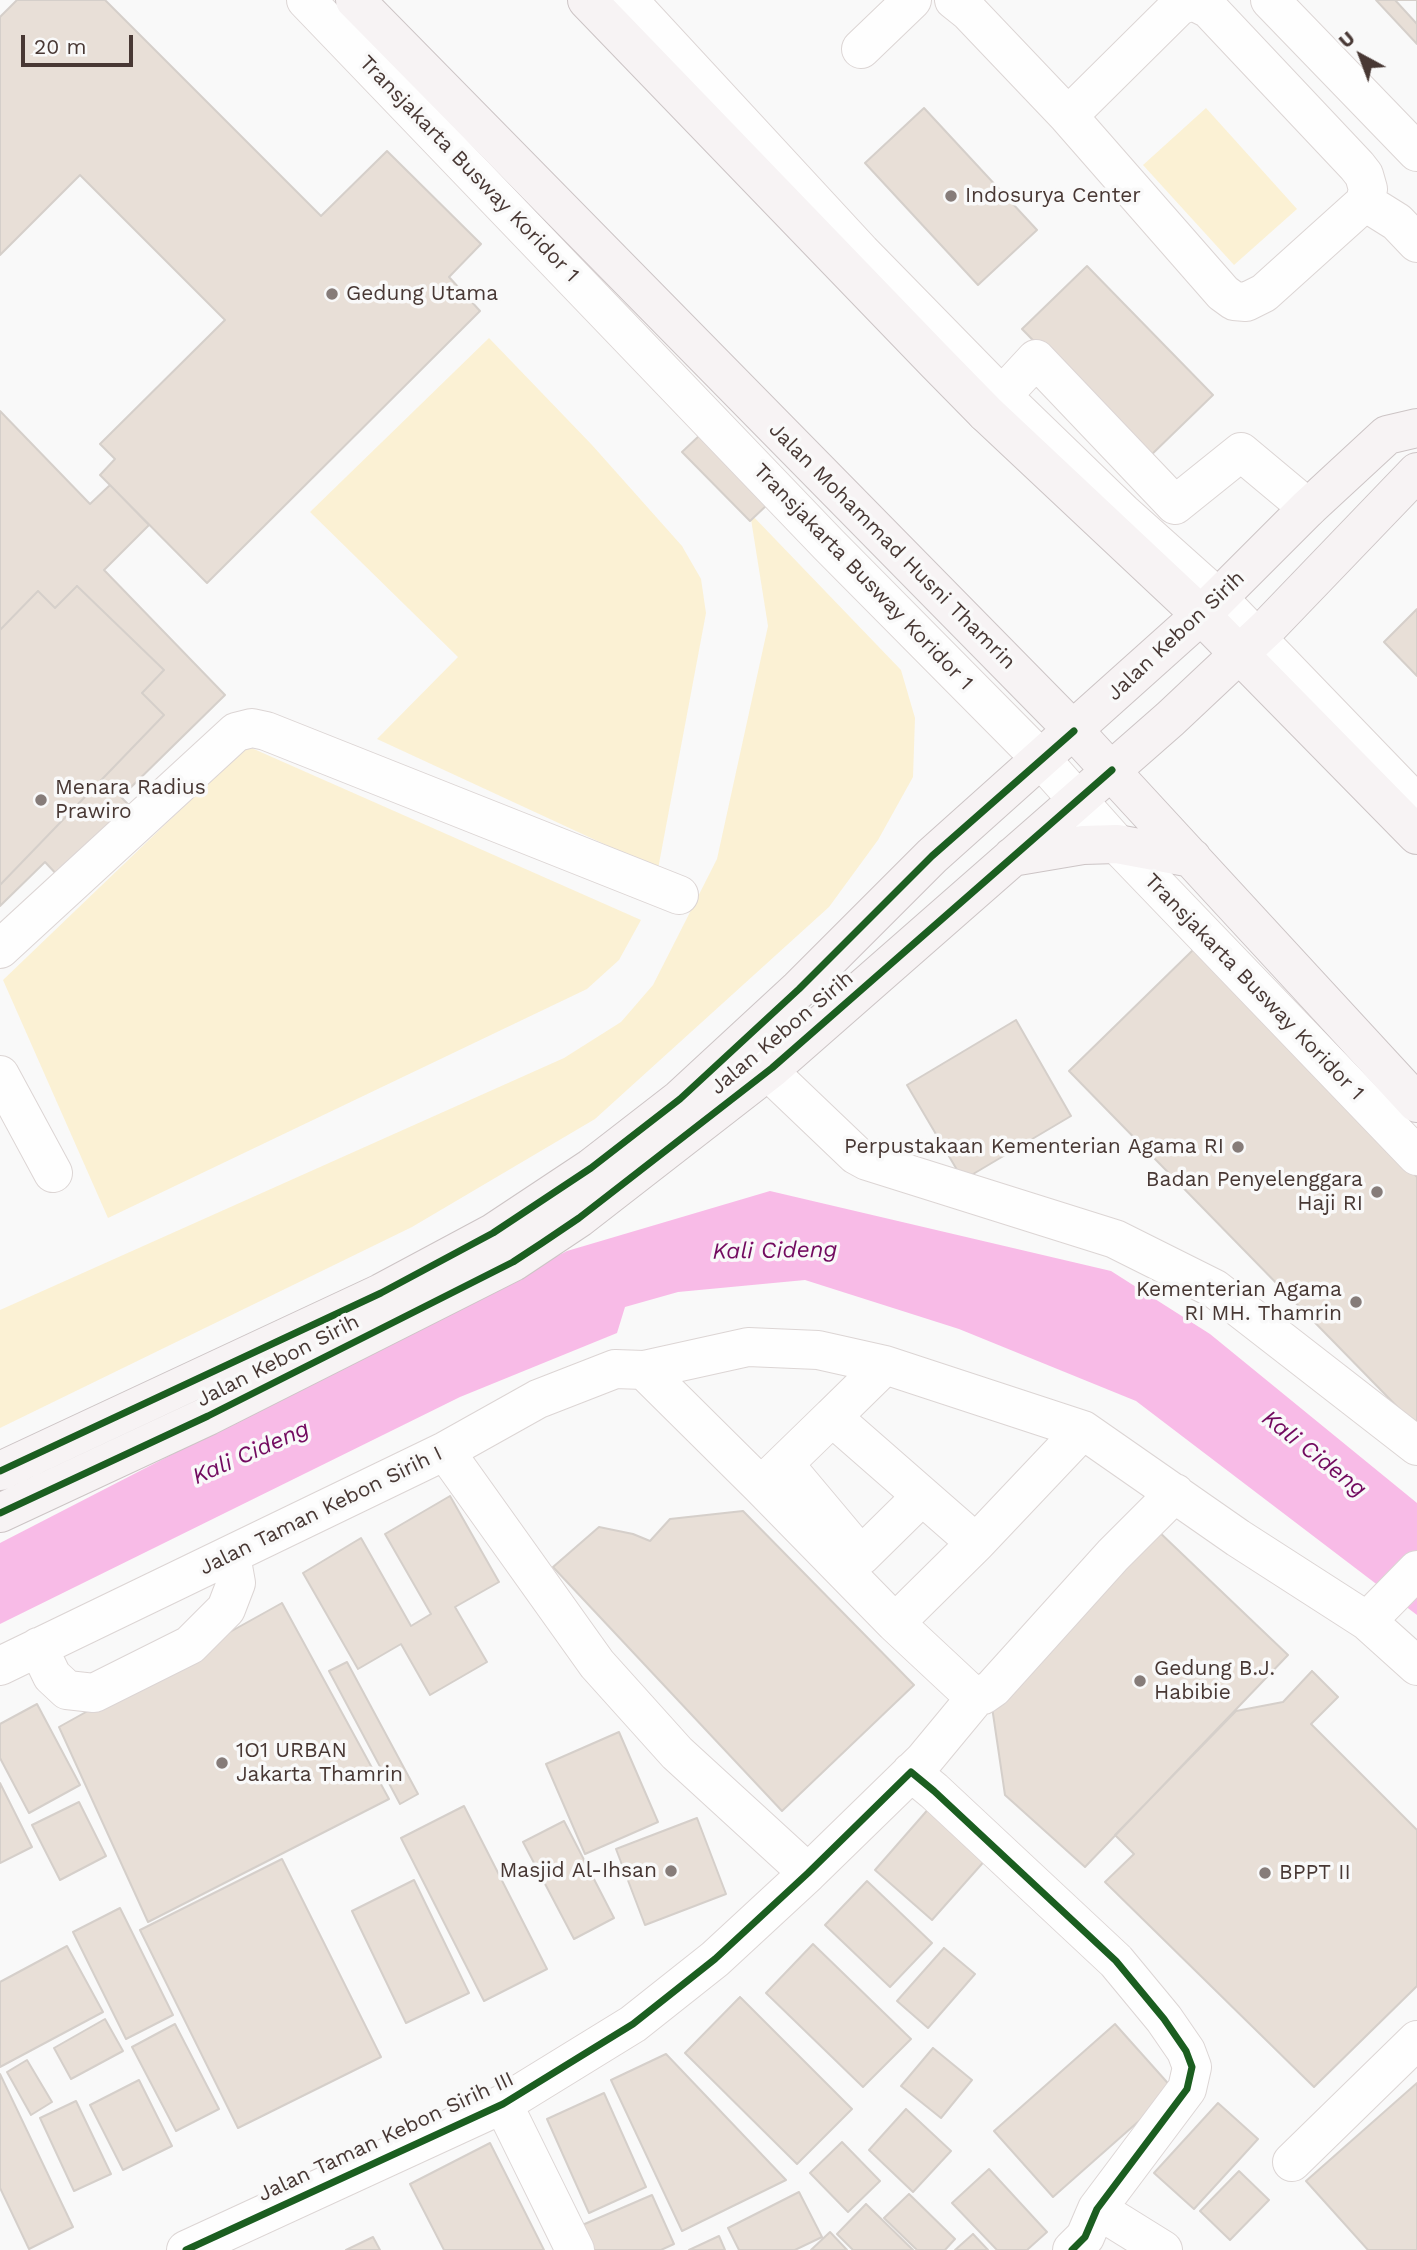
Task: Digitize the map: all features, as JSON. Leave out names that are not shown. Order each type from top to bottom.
[{"type":"main road","name":"Jalan Mohammad Husni Thamrin","points":[[355,0],[1112,769],[1417,1103]]},
{"type":"main road","points":[[587,0],[994,404],[1209,606],[1417,835]]},
{"type":"main road","name":"Jalan Kebon Sirih","points":[[0,1471],[381,1293],[493,1233],[591,1168],[680,1099],[799,989],[932,856],[1074,731],[1387,435],[1417,428]]},
{"type":"main road","name":"Jalan Kebon Sirih","points":[[0,1513],[208,1416],[513,1262],[579,1219],[768,1071],[1112,769],[1248,646],[1417,472]]},
{"type":"main road","points":[[1012,857],[1083,845],[1117,844],[1192,858]]},
{"type":"street","name":"Transjakarta Busway Koridor 1","points":[[306,0],[829,545],[1041,759],[1117,844],[1417,1156]]},
{"type":"street","points":[[628,0],[861,252],[994,404],[1036,359],[1175,505],[1241,452],[1308,508]]},
{"type":"street","points":[[861,49],[912,0]]},
{"type":"street","points":[[954,0],[969,12],[1068,116],[1223,293],[1234,301],[1246,302],[1264,293],[1364,202],[1368,189],[1364,175],[1357,166],[1209,9],[1193,1],[1179,6],[1068,116]]},
{"type":"street","points":[[1270,0],[1417,152]]},
{"type":"street","points":[[1364,202],[1397,222],[1417,243]]},
{"type":"street","points":[[1248,646],[1417,804]]},
{"type":"street","points":[[0,949],[236,732],[252,728],[266,731],[680,895]]},
{"type":"street","points":[[744,1040],[768,1071],[856,1155],[867,1161],[1115,1239],[1215,1289],[1417,1447]]},
{"type":"street","points":[[0,1075],[53,1173]]},
{"type":"street","name":"Jalan Taman Kebon Sirih I","points":[[0,1667],[445,1451],[538,1399],[615,1368],[644,1370],[748,1347],[818,1350],[885,1365],[1083,1430],[1238,1538],[1369,1619],[1417,1666]]},
{"type":"street","points":[[773,1475],[885,1365]]},
{"type":"street","points":[[644,1370],[773,1475],[858,1568],[895,1623],[970,1693],[977,1696]]},
{"type":"street","points":[[832,1417],[976,1543]]},
{"type":"street","points":[[895,1623],[976,1543],[1083,1430]]},
{"type":"street","points":[[445,1451],[597,1664],[677,1753],[808,1873]]},
{"type":"street","name":"Jalan Taman Kebon Sirih III","points":[[186,2250],[503,2104],[632,2024],[715,1959],[808,1873],[911,1772],[977,1696],[984,1695],[993,1688],[1113,1555],[1175,1493]]},
{"type":"street","points":[[858,1568],[922,1496]]},
{"type":"street","points":[[38,1647],[52,1676],[67,1690],[94,1693],[190,1645],[226,1609],[236,1583],[231,1555]]},
{"type":"street","points":[[1369,1619],[1417,1570]]},
{"type":"street","points":[[911,1772],[1116,1961],[1164,2019],[1186,2051],[1192,2067],[1187,2089],[1097,2209],[1085,2237],[1072,2250]]},
{"type":"street","points":[[1292,2162],[1417,2040]]},
{"type":"street","points":[[503,2104],[575,2250]]},
{"type":"street","points":[[1097,2209],[1163,2250]]},
{"type":"shaded area","points":[[1206,108],[1297,209],[1234,265],[1143,165]]},
{"type":"shaded area","points":[[489,338],[592,445],[682,546],[701,579],[706,613],[658,869],[377,739],[458,657],[310,512]]},
{"type":"shaded area","points":[[750,513],[901,670],[915,718],[913,777],[878,840],[829,907],[595,1119],[412,1227],[0,1428],[0,1310],[564,1058],[621,1022],[653,985],[717,859],[768,626]]},
{"type":"shaded area","points":[[247,746],[641,920],[619,960],[587,989],[108,1218],[3,980]]},
{"type":"water","name":"Kali Cideng","points":[[770,1191],[1111,1271],[1210,1334],[1417,1503],[1417,1615],[1136,1401],[959,1329],[805,1280],[678,1292],[625,1307],[617,1333],[460,1397],[0,1624],[0,1543],[567,1251]]},
{"type":"building","name":"Gedung Utama","points":[[17,0],[105,0],[321,216],[387,151],[481,244],[449,277],[480,311],[207,583],[100,475],[115,459],[100,444],[225,320],[80,175],[0,255],[0,17]]},
{"type":"building","points":[[1376,0],[1417,0],[1417,44]]},
{"type":"building","points":[[1395,0],[1417,0],[1417,24]]},
{"type":"building","name":"Indosurya Center","points":[[924,108],[1037,230],[978,285],[865,163]]},
{"type":"building","points":[[1087,266],[1213,395],[1148,458],[1022,329]]},
{"type":"building","points":[[0,411],[90,504],[110,485],[149,525],[104,570],[225,695],[121,797],[148,825],[76,895],[45,862],[0,906],[0,885],[164,715],[142,693],[164,670],[77,586],[55,608],[38,591],[0,630]]},
{"type":"building","points":[[700,435],[768,504],[750,521],[682,452]]},
{"type":"building","name":"Menara Radius Prawiro","points":[[77,586],[164,670],[142,693],[164,715],[0,885],[0,630],[38,591],[55,608]]},
{"type":"building","points":[[1417,609],[1417,676],[1384,642]]},
{"type":"building","name":"Kementerian Agama RI MH. Thamrin","points":[[1194,949],[1417,1177],[1417,1427],[1069,1071]]},
{"type":"building","points":[[1016,1020],[1071,1116],[963,1180],[907,1085]]},
{"type":"building","points":[[450,1496],[499,1582],[455,1607],[487,1662],[430,1695],[401,1644],[358,1669],[303,1573],[361,1538],[411,1626],[431,1614],[385,1534]]},
{"type":"building","points":[[743,1511],[914,1685],[782,1811],[553,1567],[599,1527],[633,1534],[650,1541],[670,1519]]},
{"type":"building","name":"Gedung B.J. Habibie","points":[[1156,1529],[1288,1655],[1085,1867],[1005,1795],[992,1707]]},
{"type":"building","name":"1O1 URBAN Jakarta Thamrin","points":[[282,1603],[389,1799],[148,1922],[59,1727]]},
{"type":"building","points":[[347,1662],[418,1794],[400,1804],[329,1671]]},
{"type":"building","name":"BPPT II","points":[[1312,1671],[1338,1697],[1311,1724],[1417,1830],[1417,1986],[1314,2087],[1105,1882],[1134,1854],[1115,1835],[1236,1711],[1283,1702]]},
{"type":"building","points":[[37,1704],[80,1785],[29,1813],[0,1758],[0,1724]]},
{"type":"building","points":[[619,1732],[658,1822],[585,1854],[546,1764]]},
{"type":"building","points":[[0,1783],[32,1847],[0,1863]]},
{"type":"building","points":[[79,1802],[106,1856],[60,1880],[32,1825]]},
{"type":"building","points":[[464,1806],[547,1969],[484,2001],[401,1838]]},
{"type":"building","points":[[931,1806],[988,1857],[932,1920],[875,1870]]},
{"type":"building","name":"Masjid Al-Ihsan","points":[[697,1818],[726,1894],[645,1925],[616,1849]]},
{"type":"building","points":[[564,1821],[614,1918],[574,1939],[523,1842]]},
{"type":"building","points":[[282,1859],[381,2057],[238,2128],[140,1930]]},
{"type":"building","points":[[414,1880],[469,1993],[406,2023],[352,1911]]},
{"type":"building","points":[[867,1881],[932,1943],[890,1987],[825,1925]]},
{"type":"building","points":[[120,1908],[173,2015],[126,2039],[73,1932]]},
{"type":"building","points":[[813,1944],[911,2039],[863,2087],[766,1993]]},
{"type":"building","points":[[67,1946],[103,2012],[0,2067],[0,1982]]},
{"type":"building","points":[[944,1948],[975,1974],[928,2028],[897,2001]]},
{"type":"building","points":[[740,1997],[852,2109],[797,2164],[685,2053]]},
{"type":"building","points":[[105,2019],[123,2051],[71,2079],[54,2048]]},
{"type":"building","points":[[175,2024],[219,2109],[176,2131],[132,2047]]},
{"type":"building","points":[[1115,2024],[1174,2090],[1053,2197],[994,2131]]},
{"type":"building","points":[[933,2048],[972,2080],[941,2118],[901,2086]]},
{"type":"building","points":[[666,2054],[786,2180],[682,2231],[611,2080]]},
{"type":"building","points":[[27,2060],[52,2102],[31,2115],[7,2072]]},
{"type":"building","points":[[0,2074],[73,2227],[29,2249],[0,2188]]},
{"type":"building","points":[[139,2080],[172,2146],[123,2170],[90,2105]]},
{"type":"building","points":[[1417,2083],[1417,2250],[1368,2250],[1306,2181]]},
{"type":"building","points":[[604,2093],[646,2187],[589,2213],[547,2119]]},
{"type":"building","points":[[76,2101],[111,2174],[74,2191],[40,2118]]},
{"type":"building","points":[[1218,2103],[1258,2139],[1194,2209],[1154,2173]]},
{"type":"building","points":[[906,2109],[951,2151],[913,2192],[869,2150]]},
{"type":"building","points":[[842,2142],[880,2181],[848,2212],[810,2173]]},
{"type":"building","points":[[490,2143],[544,2250],[444,2250],[410,2184]]},
{"type":"building","points":[[989,2169],[1047,2232],[1027,2250],[997,2250],[952,2203]]},
{"type":"building","points":[[1239,2171],[1269,2200],[1230,2240],[1200,2211]]},
{"type":"building","points":[[799,2192],[822,2237],[795,2250],[739,2250],[728,2228]]},
{"type":"building","points":[[909,2194],[955,2239],[945,2250],[917,2250],[884,2218]]},
{"type":"building","points":[[652,2195],[674,2244],[661,2250],[591,2250],[580,2226]]},
{"type":"building","points":[[866,2204],[913,2250],[853,2250],[837,2234]]},
{"type":"building","points":[[830,2232],[847,2250],[811,2250]]},
{"type":"building","points":[[973,2234],[988,2250],[955,2250]]},
{"type":"building","points":[[719,2236],[725,2250],[689,2250]]},
{"type":"building","points":[[373,2237],[380,2250],[346,2250]]},
{"type":"cycle path","points":[[0,1471],[381,1293],[493,1233],[591,1168],[680,1099],[799,989],[932,856],[1074,731]]},
{"type":"cycle path","points":[[0,1513],[208,1416],[513,1262],[542,1243],[579,1218],[772,1068],[1112,770]]},
{"type":"cycle path","points":[[186,2250],[503,2104],[633,2024],[715,1959],[911,1772],[1116,1961],[1164,2019],[1186,2051],[1192,2067],[1187,2089],[1097,2209],[1085,2237],[1072,2250]]},
{"type":"place","name":"Indosurya Center","points":[[951,196]]},
{"type":"place","name":"Gedung Utama","points":[[332,294]]},
{"type":"place","name":"Menara Radius Prawiro","points":[[41,800]]},
{"type":"place","name":"Perpustakaan Kementerian Agama RI","points":[[1238,1147]]},
{"type":"place","name":"Badan Penyelenggara Haji RI","points":[[1377,1192]]},
{"type":"place","name":"Kementerian Agama RI MH. Thamrin","points":[[1356,1302]]},
{"type":"place","name":"Gedung B.J. Habibie","points":[[1140,1681]]},
{"type":"place","name":"1O1 URBAN Jakarta Thamrin","points":[[222,1763]]},
{"type":"place","name":"Masjid Al-Ihsan","points":[[671,1871]]},
{"type":"place","name":"BPPT II","points":[[1265,1873]]}]
